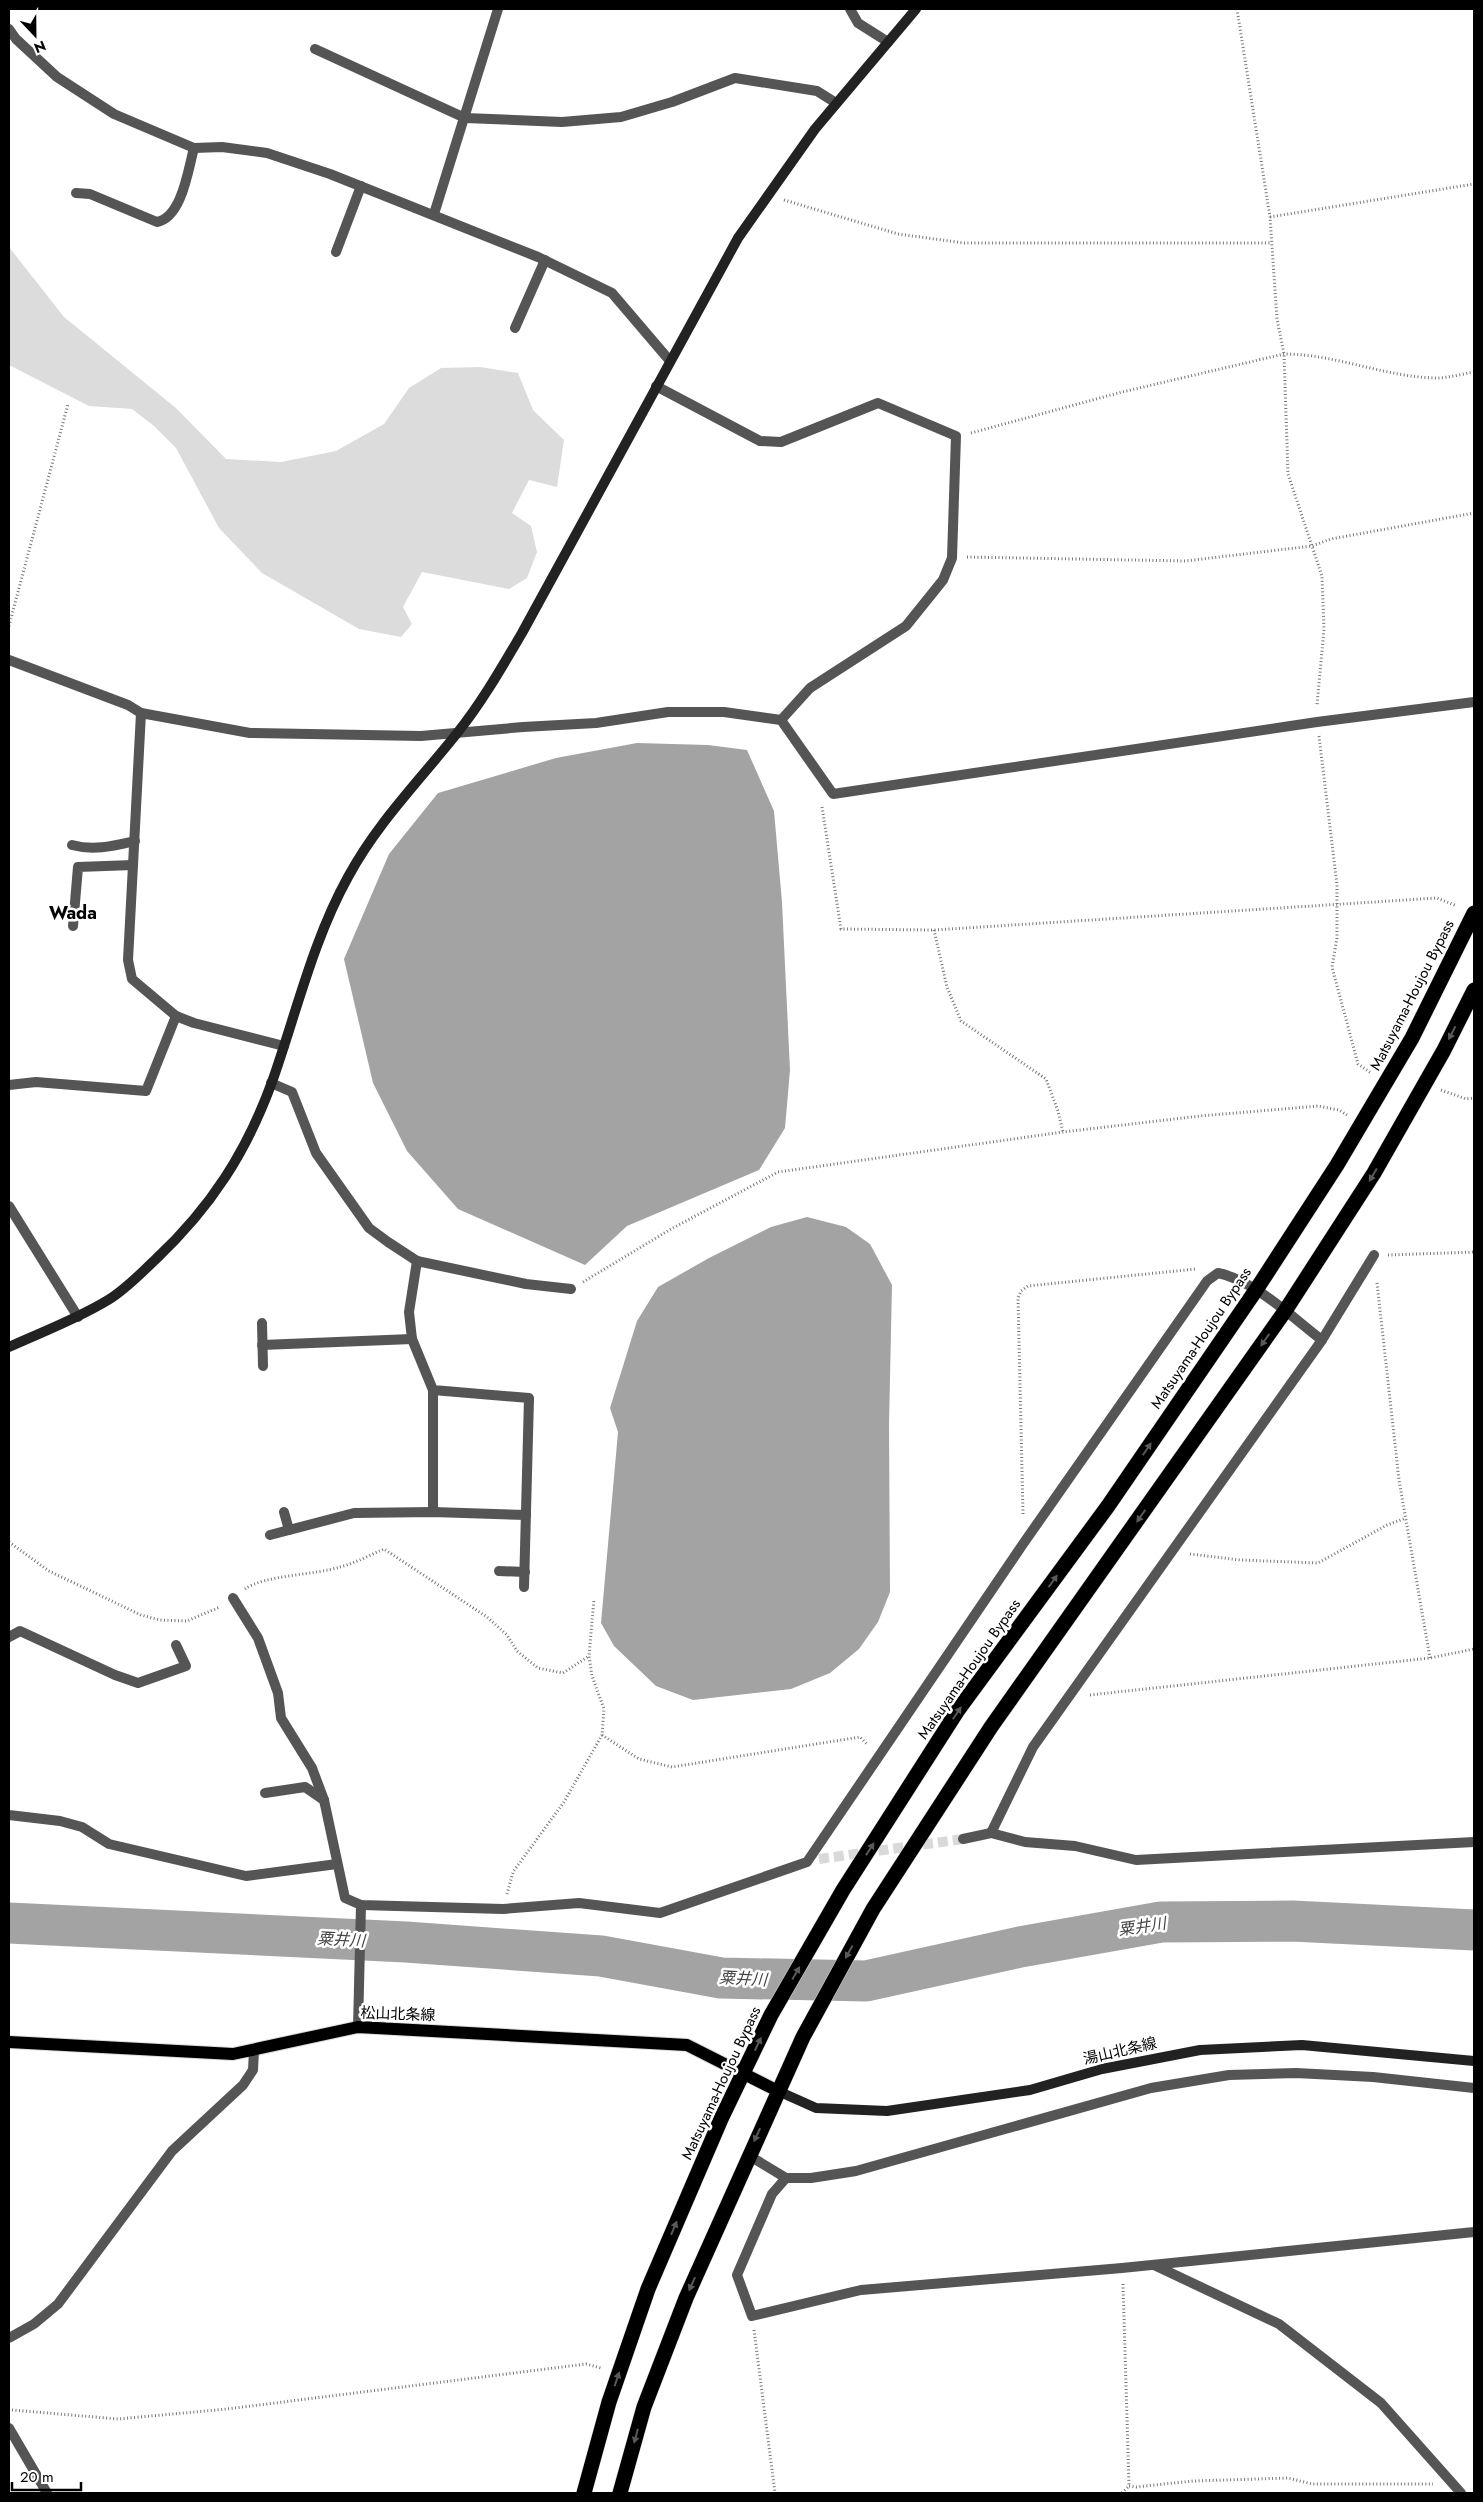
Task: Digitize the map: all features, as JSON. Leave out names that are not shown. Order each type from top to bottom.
[{"type":"highway","name":"Matsuyama-Houjou Bypass","points":[[584,2493],[618,2374],[648,2289],[721,2119],[771,2015],[843,1890],[958,1710],[1108,1506],[1256,1290],[1361,1126],[1412,1038],[1474,913]]},
{"type":"highway","points":[[620,2493],[647,2398],[686,2298],[748,2155],[803,2037],[873,1909],[991,1727],[1285,1311],[1374,1173],[1425,1084],[1474,990]]},
{"type":"main road","name":"松山北条線","points":[[9,2042],[233,2054],[358,2027],[687,2045],[778,2091]]},
{"type":"street","points":[[434,214],[498,9]]},
{"type":"street","points":[[850,9],[858,23],[888,42]]},
{"type":"street","points":[[9,1347],[78,1316],[110,1299],[188,1229],[220,1188],[245,1145],[271,1083],[326,926],[343,886],[364,847],[459,731],[489,688],[522,633],[738,238],[815,129],[916,9]]},
{"type":"street","points":[[9,29],[16,39],[57,77],[114,114],[194,148],[222,146],[267,153],[361,186],[545,260],[612,293],[670,361]]},
{"type":"street","points":[[315,49],[465,118],[562,122],[621,117],[672,102],[735,78],[817,91],[836,103]]},
{"type":"street","points":[[76,193],[90,194],[158,222],[165,220],[173,214],[178,202],[194,148]]},
{"type":"street","points":[[336,252],[361,186]]},
{"type":"street","points":[[515,328],[545,260]]},
{"type":"street","points":[[656,386],[760,441],[782,442],[878,404],[956,436],[952,558],[943,580],[906,626],[810,688],[781,720]]},
{"type":"street","points":[[9,660],[128,705],[141,713],[250,733],[421,736],[459,731],[596,723],[668,712],[724,712],[781,720],[833,794],[1317,722],[1474,702]]},
{"type":"street","points":[[141,713],[128,960],[132,979],[176,1016],[194,1023],[284,1046]]},
{"type":"street","points":[[72,845],[88,849],[106,848],[135,841]]},
{"type":"street","points":[[73,926],[78,867],[133,864]]},
{"type":"street","points":[[9,1085],[36,1082],[146,1091],[176,1016]]},
{"type":"street","points":[[271,1083],[292,1092],[316,1153],[369,1228],[417,1261],[526,1284],[571,1289]]},
{"type":"street","points":[[9,1206],[78,1316]]},
{"type":"street","points":[[991,1833],[1033,1747],[1322,1340],[1374,1255]]},
{"type":"street","points":[[417,1261],[409,1312],[412,1340],[432,1390],[433,1512]]},
{"type":"street","points":[[807,1862],[1023,1544],[1206,1281],[1218,1274],[1232,1276],[1256,1290],[1322,1340]]},
{"type":"street","points":[[262,1324],[262,1366]]},
{"type":"street","points":[[262,1345],[412,1340]]},
{"type":"street","points":[[432,1390],[529,1398],[524,1587]]},
{"type":"street","points":[[284,1512],[289,1530]]},
{"type":"street","points":[[270,1535],[354,1513],[433,1512],[526,1515]]},
{"type":"street","points":[[499,1571],[525,1572]]},
{"type":"street","points":[[233,1598],[258,1638],[278,1692],[281,1718],[312,1768],[324,1800],[345,1898],[361,1909],[503,1909],[579,1903],[660,1912],[819,1859]]},
{"type":"street","points":[[9,1637],[20,1631],[115,1675],[138,1683],[153,1680],[186,1666],[176,1645]]},
{"type":"street","points":[[265,1793],[305,1787],[324,1800]]},
{"type":"street","points":[[9,1815],[60,1821],[82,1827],[109,1844],[246,1876],[337,1864]]},
{"type":"street","points":[[964,1839],[991,1833],[1025,1842],[1075,1846],[1136,1860],[1474,1842]]},
{"type":"street","points":[[358,2027],[361,1909]]},
{"type":"street","name":"湯山北条線","points":[[778,2091],[816,2108],[887,2111],[1030,2090],[1102,2069],[1200,2050],[1302,2045],[1474,2061]]},
{"type":"street","points":[[9,2338],[34,2324],[58,2304],[172,2151],[243,2085],[253,2070],[254,2050]]},
{"type":"street","points":[[748,2155],[786,2178],[812,2178],[856,2170],[1151,2088],[1230,2074],[1296,2073],[1354,2076],[1474,2088]]},
{"type":"street","points":[[786,2178],[772,2194],[737,2276],[752,2316],[860,2290],[1122,2268],[1474,2232]]},
{"type":"street","points":[[1153,2264],[1279,2324],[1381,2403],[1461,2493]]},
{"type":"street","points":[[9,2428],[48,2493]]},
{"type":"path","points":[[1237,9],[1270,216],[1277,319],[1284,354],[1288,474],[1322,576],[1324,629],[1317,722],[1337,885],[1337,938],[1332,967],[1358,1064],[1386,1084]]},
{"type":"path","points":[[1270,216],[1474,184]]},
{"type":"path","points":[[768,195],[898,234],[964,243],[1271,243]]},
{"type":"path","points":[[956,436],[1000,426],[1122,392],[1284,354],[1308,354],[1397,373],[1437,378],[1474,372]]},
{"type":"path","points":[[9,626],[68,404]]},
{"type":"path","points":[[952,558],[976,556],[1185,561],[1312,546],[1331,539],[1474,513]]},
{"type":"path","points":[[833,794],[822,804],[841,929],[934,930],[1437,898],[1474,913]]},
{"type":"path","points":[[934,930],[947,987],[961,1021],[1046,1080],[1058,1111],[1063,1132]]},
{"type":"path","points":[[1425,1084],[1466,1099],[1474,1098]]},
{"type":"path","points":[[571,1289],[671,1229],[778,1172],[1063,1132],[1200,1116],[1318,1106],[1339,1110],[1361,1126]]},
{"type":"path","points":[[1430,1658],[1399,1480],[1374,1255],[1474,1252]]},
{"type":"path","points":[[1023,1544],[1018,1298],[1020,1291],[1028,1286],[1201,1269],[1218,1274]]},
{"type":"path","points":[[1173,1552],[1240,1560],[1318,1563],[1387,1525],[1406,1518]]},
{"type":"path","points":[[9,1542],[49,1571],[141,1615],[160,1620],[187,1621],[216,1610],[249,1586],[268,1580],[305,1576],[341,1567],[384,1549],[487,1617],[508,1635],[517,1651],[538,1668],[563,1673],[589,1656]]},
{"type":"path","points":[[503,1909],[514,1872],[564,1802],[602,1735],[604,1709],[592,1676],[589,1656],[594,1599]]},
{"type":"path","points":[[1071,1696],[1114,1694],[1430,1658],[1474,1649]]},
{"type":"path","points":[[602,1735],[639,1758],[672,1767],[860,1737],[880,1755]]},
{"type":"path","points":[[1122,2268],[1129,2486],[1122,2493]]},
{"type":"path","points":[[752,2316],[775,2493]]},
{"type":"path","points":[[9,2410],[118,2419],[227,2409],[586,2364],[618,2374]]},
{"type":"path","points":[[1129,2486],[1136,2487],[1193,2481],[1288,2478],[1312,2484],[1442,2484],[1452,2481]]},
{"type":"shaded area","points":[[9,247],[64,317],[176,408],[226,459],[281,462],[336,451],[384,424],[409,388],[441,368],[480,367],[518,373],[533,410],[564,440],[557,487],[529,480],[512,513],[531,526],[537,552],[527,578],[509,589],[422,572],[403,607],[412,624],[401,637],[359,629],[262,573],[219,528],[176,448],[154,426],[132,409],[89,406],[9,365]]},
{"type":"shaded area","points":[[637,743],[708,745],[747,750],[774,811],[782,902],[790,1070],[785,1128],[759,1170],[627,1226],[585,1265],[458,1209],[407,1151],[373,1083],[344,959],[389,854],[438,793],[556,758]]},
{"type":"shaded area","points":[[807,1217],[846,1227],[870,1244],[892,1285],[889,1425],[890,1592],[878,1622],[859,1649],[830,1673],[791,1689],[693,1700],[656,1686],[614,1646],[601,1623],[618,1432],[610,1408],[637,1321],[658,1287],[709,1258],[771,1227]]},
{"type":"waterway","name":"粟井川","points":[[9,1923],[406,1942],[601,1956],[721,1978],[866,1981],[1020,1947],[1161,1922],[1292,1921],[1474,1930]]},
{"type":"tunnel","points":[[819,1859],[963,1839]]},
{"type":"district","name":"Wada","points":[[73,913]]}]
